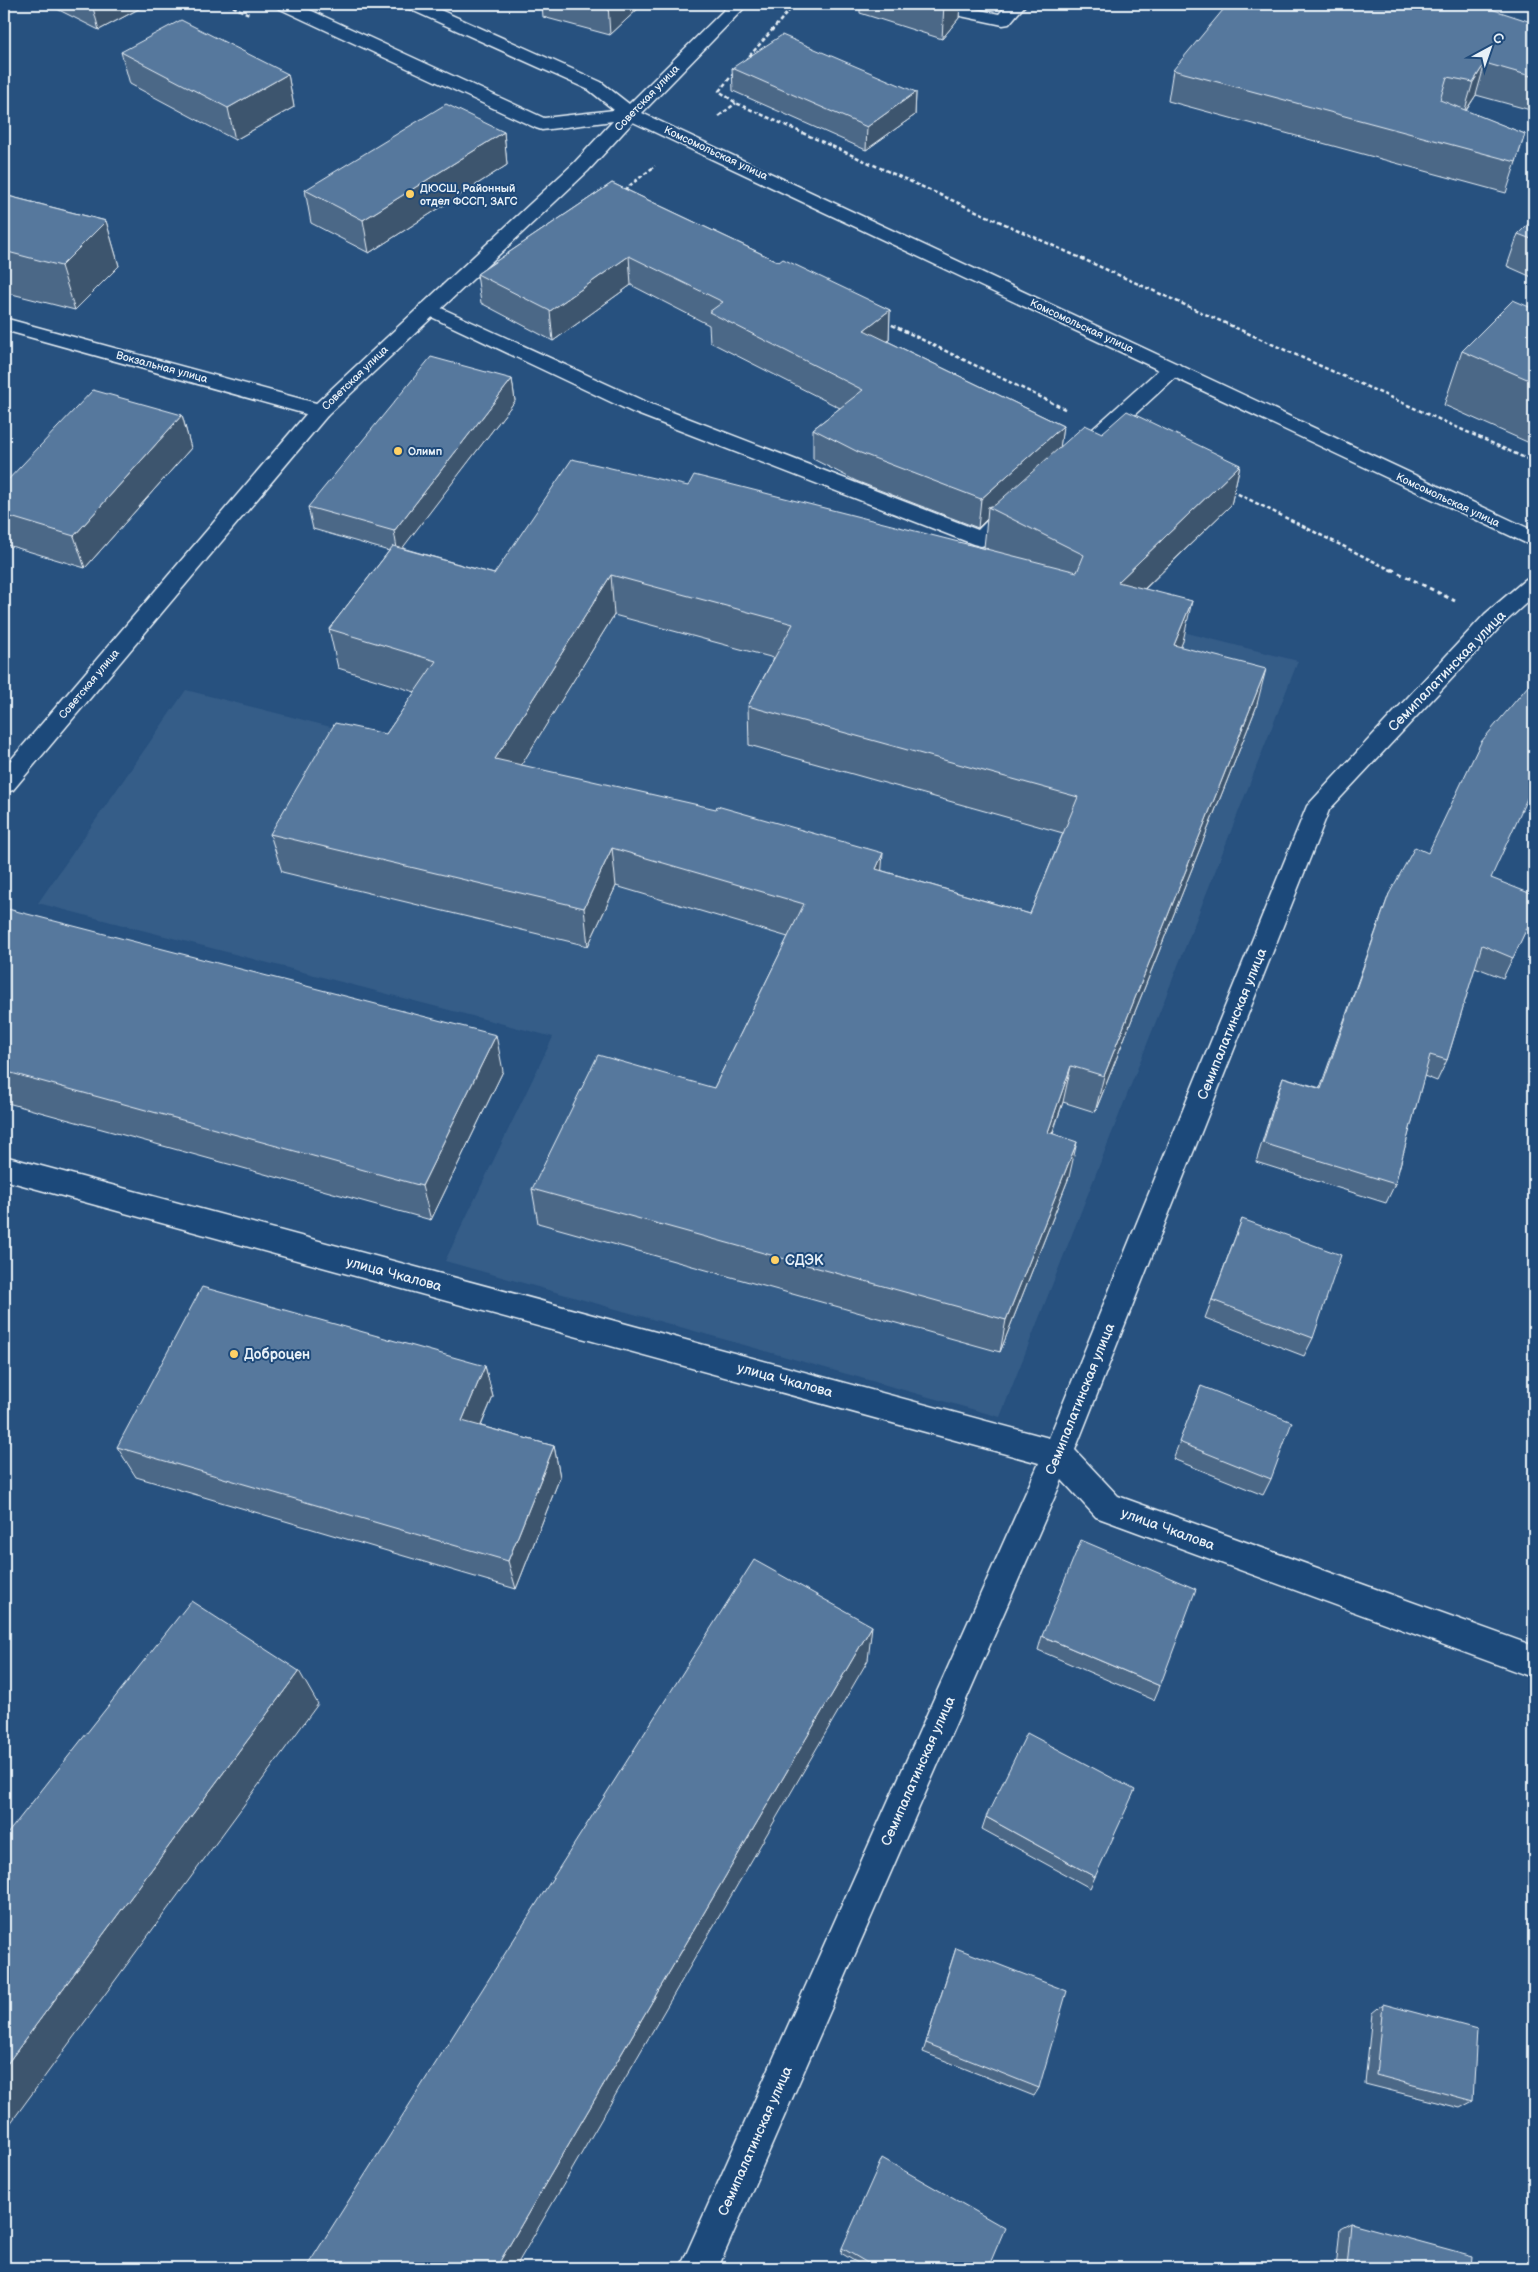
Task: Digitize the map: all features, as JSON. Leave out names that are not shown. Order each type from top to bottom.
[{"type":"main road","points":[[284,4],[542,124],[630,114]]},
{"type":"main road","name":"Комсомольская улица","points":[[413,4],[595,86],[630,114],[1534,540]]},
{"type":"main road","name":"Советская улица","points":[[4,784],[320,411],[581,167],[630,114],[740,4]]},
{"type":"main road","points":[[930,4],[1003,20],[1018,4]]},
{"type":"main road","points":[[428,308],[639,406],[981,540],[1025,501]]},
{"type":"main road","name":"Вокзальная улица","points":[[4,324],[320,411]]},
{"type":"main road","points":[[1062,468],[1172,369]]},
{"type":"main road","name":"Семипалатинская улица","points":[[699,2268],[1058,1454],[1319,806],[1493,620],[1534,584]]},
{"type":"main road","name":"улица Чкалова","points":[[4,1168],[1058,1454],[1107,1507],[1534,1662]]},
{"type":"path","points":[[745,61],[795,4]]},
{"type":"path","points":[[739,68],[719,91],[736,103],[1534,462]]},
{"type":"path","points":[[581,167],[631,194]]},
{"type":"path","points":[[883,320],[1106,429]]},
{"type":"path","points":[[1229,490],[1493,620]]},
{"type":"shaded area","points":[[706,511],[1298,661],[1000,1417],[445,1261],[553,1037],[38,903],[186,690],[397,744]]},
{"type":"building","points":[[1228,4],[1335,4],[1348,7],[1352,4],[1476,4],[1534,23],[1534,77],[1485,63],[1473,82],[1447,77],[1440,100],[1525,134],[1516,162],[1173,70]]},
{"type":"building","points":[[181,20],[288,74],[228,108],[121,52]]},
{"type":"building","points":[[782,35],[916,92],[867,127],[732,68]]},
{"type":"building","points":[[446,104],[504,132],[363,220],[305,190]]},
{"type":"building","points":[[612,183],[779,262],[783,259],[890,310],[864,330],[1063,426],[981,499],[858,452],[813,429],[863,390],[709,312],[723,302],[629,256],[550,311],[477,274]]},
{"type":"building","points":[[4,195],[106,221],[61,266],[4,251]]},
{"type":"building","points":[[1534,218],[1534,240],[1518,234]]},
{"type":"building","points":[[1513,300],[1534,309],[1534,382],[1462,351]]},
{"type":"building","points":[[431,357],[512,379],[394,531],[308,507]]},
{"type":"building","points":[[93,390],[182,415],[74,536],[4,515],[4,484]]},
{"type":"building","points":[[1127,411],[1240,465],[1118,582],[1192,601],[1174,645],[1266,669],[1104,1076],[1071,1066],[1048,1132],[1077,1142],[1006,1320],[532,1189],[598,1055],[714,1088],[804,904],[612,848],[584,908],[270,834],[335,723],[386,734],[436,661],[329,629],[393,546],[494,574],[572,459],[688,486],[694,475],[1077,572],[1084,555],[988,507],[995,505],[1085,425],[1102,433]],"holes":[[[611,575],[793,624],[748,706],[1078,797],[1030,914],[876,869],[883,853],[717,806],[716,809],[495,759]]]},
{"type":"building","points":[[1528,686],[1534,690],[1534,783],[1491,878],[1534,895],[1534,913],[1513,958],[1482,945],[1447,1060],[1430,1055],[1395,1184],[1263,1143],[1283,1077],[1321,1089],[1389,894],[1415,847],[1428,853],[1481,742]]},
{"type":"building","points":[[4,908],[496,1035],[422,1186],[4,1071]]},
{"type":"building","points":[[1242,1219],[1341,1255],[1313,1338],[1212,1300]]},
{"type":"building","points":[[202,1287],[485,1366],[462,1421],[554,1446],[508,1561],[117,1447]]},
{"type":"building","points":[[1201,1386],[1292,1422],[1271,1479],[1179,1442]]},
{"type":"building","points":[[1081,1540],[1196,1589],[1160,1686],[1042,1636]]},
{"type":"building","points":[[754,1560],[872,1626],[496,2268],[306,2268]]},
{"type":"building","points":[[191,1601],[299,1671],[4,2068],[4,1838]]},
{"type":"building","points":[[1027,1733],[1135,1790],[1095,1877],[986,1817]]},
{"type":"building","points":[[956,1948],[1067,1991],[1039,2088],[926,2043]]},
{"type":"building","points":[[1383,2004],[1477,2029],[1473,2101],[1376,2075]]},
{"type":"building","points":[[882,2158],[1005,2228],[988,2268],[876,2268],[842,2248]]},
{"type":"building","points":[[1351,2223],[1473,2256],[1472,2268],[1347,2268]]},
{"type":"place","name":"ДЮСШ, Районный отдел ФССП, ЗАГС","points":[[410,194]]},
{"type":"place","name":"Олимп","points":[[398,451]]},
{"type":"place","name":"СДЭК","points":[[775,1260]]},
{"type":"place","name":"Доброцен","points":[[234,1354]]}]
